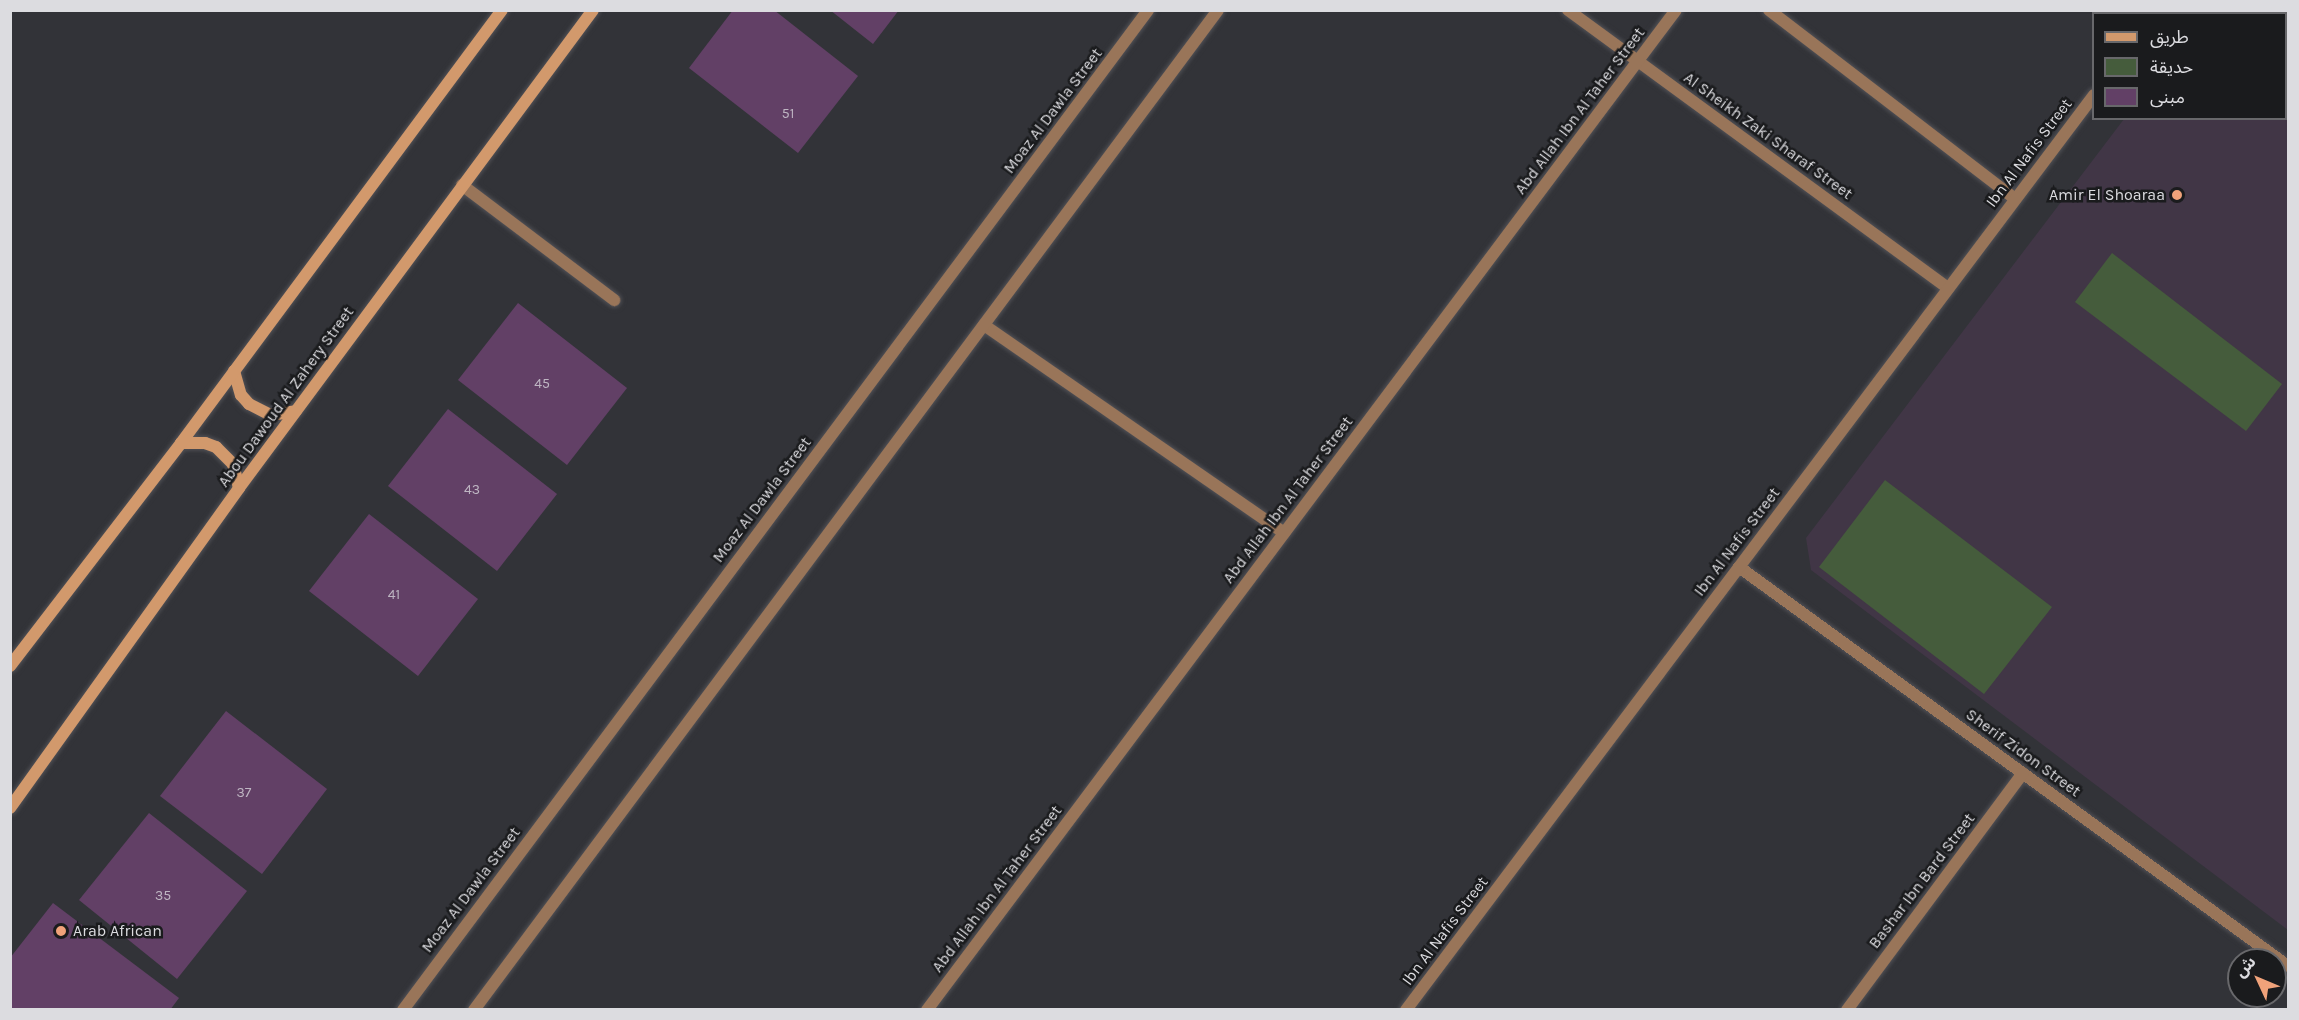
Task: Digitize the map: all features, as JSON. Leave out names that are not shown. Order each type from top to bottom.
[{"type":"street","points":[[10,666],[181,443],[502,10]]},
{"type":"street","name":"Abou Dawoud Al Zahery Street","points":[[10,808],[239,488],[593,10]]},
{"type":"street","name":"Moaz Al Dawla Street","points":[[402,1010],[1148,10]]},
{"type":"street","points":[[474,1010],[1218,10]]},
{"type":"street","name":"Al Sheikh Zaki Sharaf Street","points":[[1568,10],[1948,288]]},
{"type":"street","name":"Abd Allah Ibn Al Taher Street","points":[[927,1010],[1676,10]]},
{"type":"street","points":[[1769,10],[2015,199]]},
{"type":"street","name":"Ibn Al Nafis Street","points":[[1406,1010],[2092,98]]},
{"type":"street","points":[[462,185],[614,300]]},
{"type":"street","points":[[984,325],[1284,533]]},
{"type":"street","points":[[234,371],[241,395],[249,404],[272,415],[296,411]]},
{"type":"street","points":[[181,443],[198,442],[216,447],[233,464],[239,488]]},
{"type":"street","name":"Sherif Zidon Street","points":[[1739,567],[2289,966]]},
{"type":"street","name":"Bashar Ibn Bard Street","points":[[1847,1010],[2023,773]]},
{"type":"shaded area","points":[[2287,32],[2288,930],[1811,570],[1806,538],[2123,120],[2287,120]]},
{"type":"green space","points":[[2112,253],[2282,384],[2246,431],[2075,302]]},
{"type":"green space","points":[[1885,480],[2052,607],[1984,694],[1819,567]]},
{"type":"building","points":[[733,10],[774,10],[858,76],[798,153],[689,68]]},
{"type":"building","points":[[830,10],[899,10],[873,44]]},
{"type":"building","points":[[518,303],[627,388],[567,465],[458,380]]},
{"type":"building","points":[[448,409],[557,494],[497,571],[388,486]]},
{"type":"building","points":[[369,514],[478,599],[418,676],[309,591]]},
{"type":"building","points":[[226,711],[327,789],[262,874],[160,796]]},
{"type":"building","points":[[149,813],[247,891],[177,979],[79,900]]},
{"type":"building","name":"Arab African","points":[[53,903],[179,998],[170,1010],[10,1010],[10,958]]},
{"type":"place","name":"Amir El Shoaraa","points":[[2177,195]]},
{"type":"place","name":"Arab African","points":[[61,931]]}]
